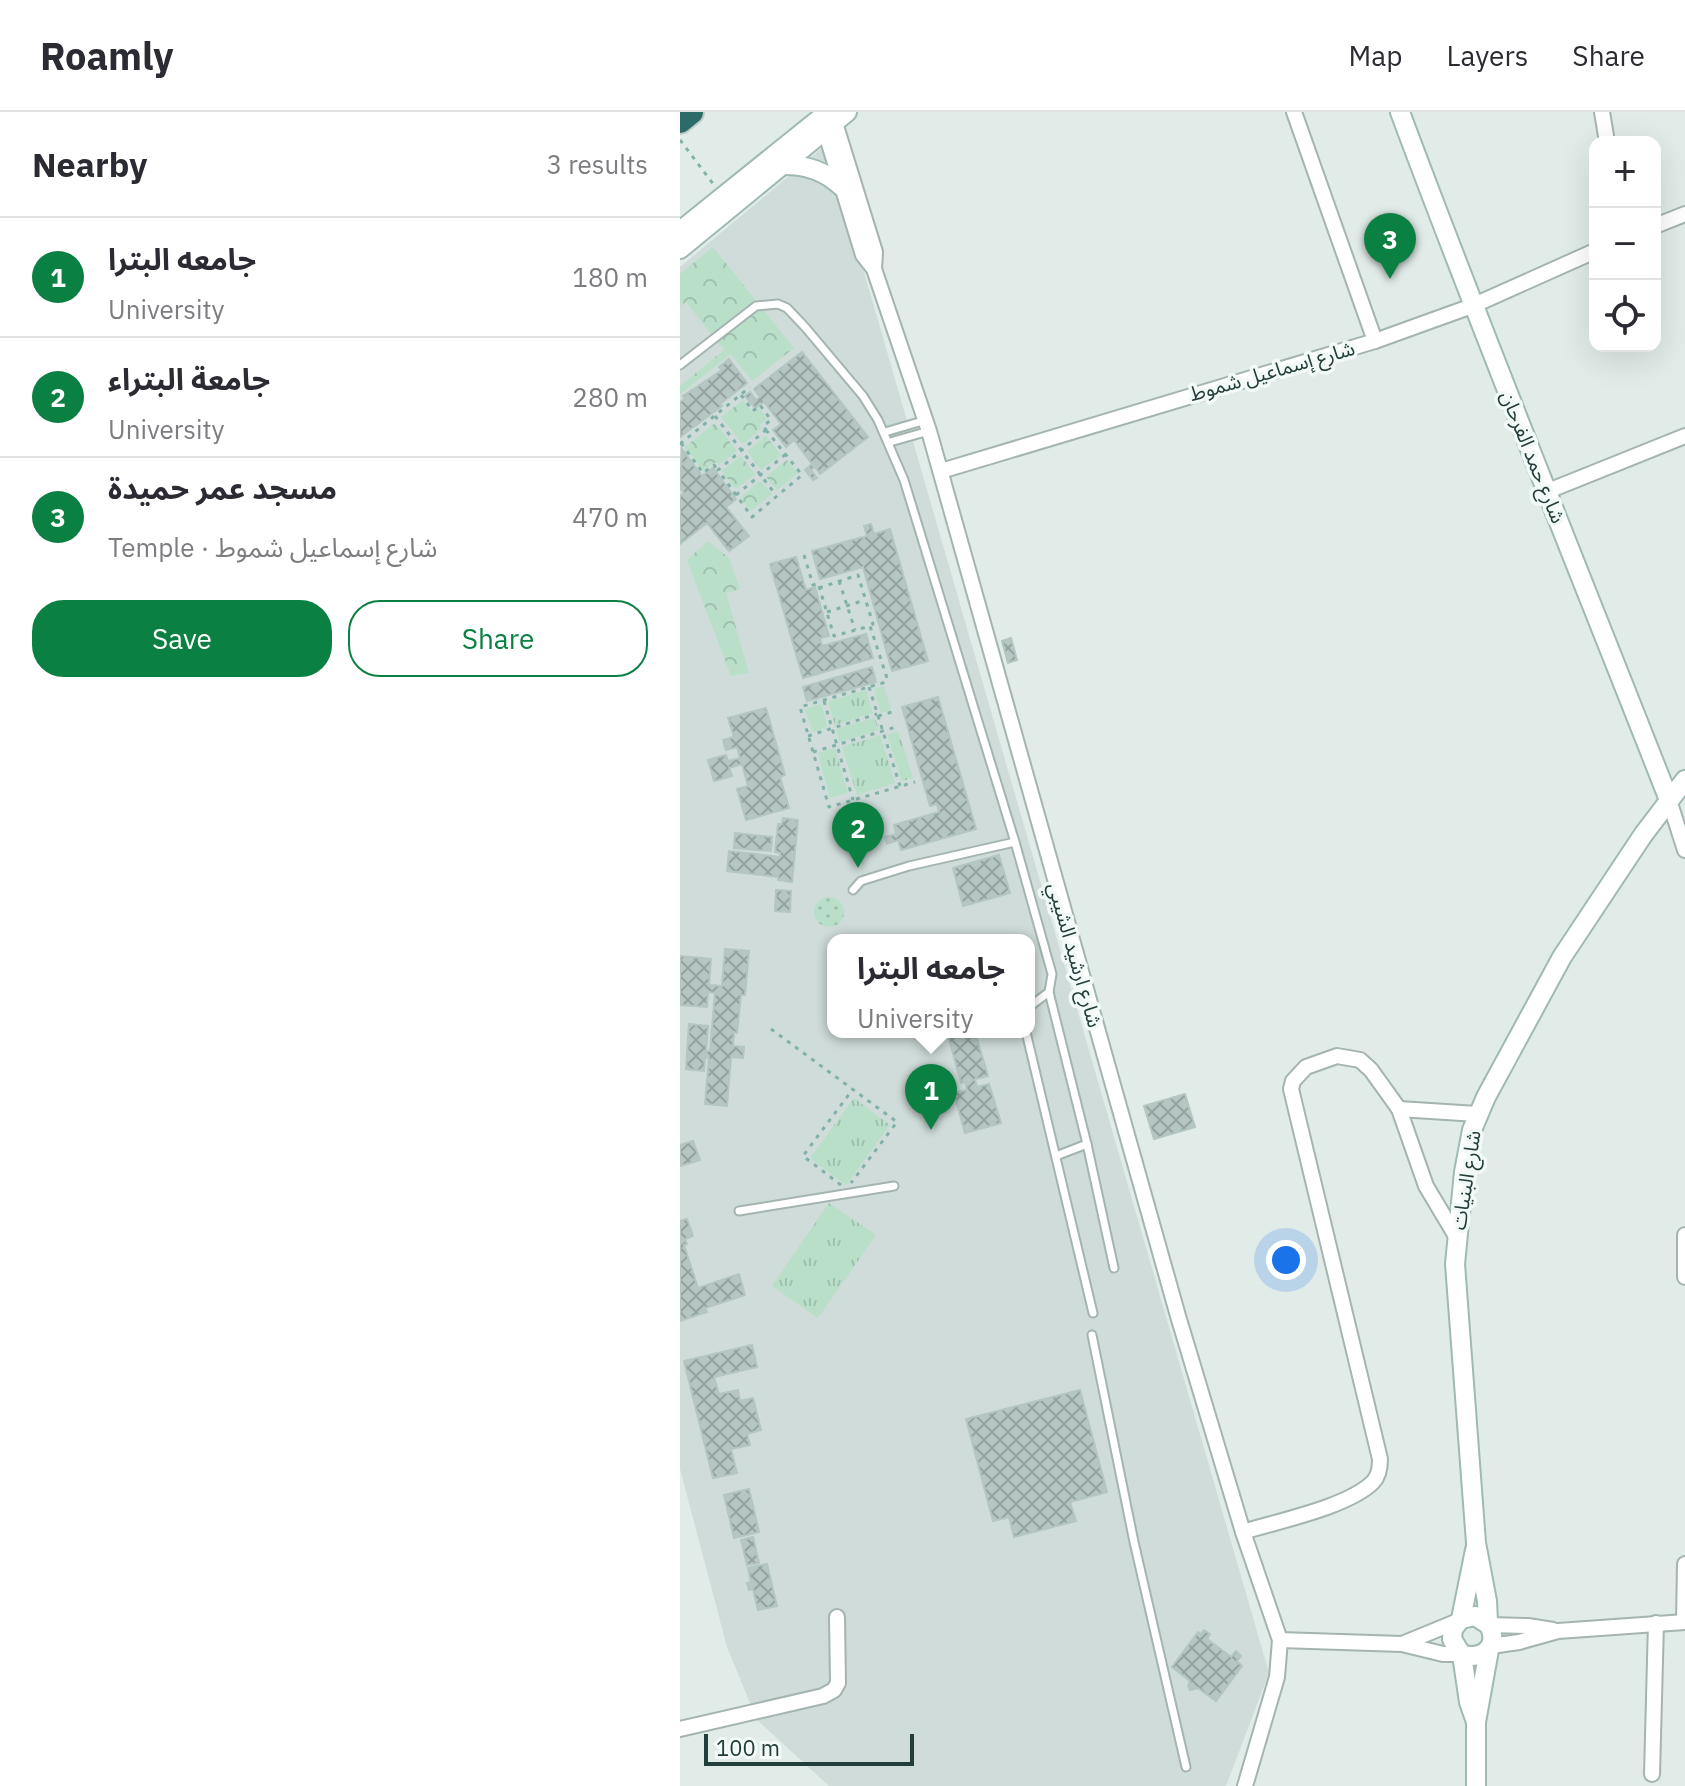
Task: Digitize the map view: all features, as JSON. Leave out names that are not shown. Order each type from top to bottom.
[{"type":"highway","points":[[680,121],[691,112]]},
{"type":"main road","name":"شارع حمد الفرحان","points":[[1400,112],[1472,306],[1669,800]]},
{"type":"main road","points":[[680,249],[784,165],[831,118]]},
{"type":"main road","points":[[680,231],[831,118]]},
{"type":"main road","points":[[784,165],[820,171],[842,187]]},
{"type":"main road","name":"شارع البنيات","points":[[1489,1624],[1476,1543],[1455,1264],[1464,1172],[1477,1114],[1562,957],[1685,780]]},
{"type":"main road","name":"شارع البنيات","points":[[1459,1620],[1476,1543]]},
{"type":"main road","points":[[1476,1786],[1476,1722],[1490,1648],[1493,1631],[1489,1624],[1475,1616],[1459,1620],[1453,1629],[1455,1648],[1472,1658],[1481,1656],[1490,1648]]},
{"type":"main road","points":[[1462,1654],[1469,1702],[1476,1722]]},
{"type":"street","points":[[1602,112],[1606,136]]},
{"type":"street","points":[[1299,114],[1375,341]]},
{"type":"street","name":"شارع ارشيد الشيبي","points":[[831,118],[842,187],[863,255],[874,269],[928,426],[1178,1316],[1243,1532],[1280,1640]]},
{"type":"street","name":"شارع ارشيد الشيبي","points":[[831,118],[875,252],[874,269]]},
{"type":"street","points":[[1661,224],[1685,214]]},
{"type":"street","name":"شارع إسماعيل شموط","points":[[941,471],[1375,341],[1472,306],[1589,254]]},
{"type":"street","points":[[1548,491],[1685,436]]},
{"type":"street","points":[[1669,800],[1685,850]]},
{"type":"street","points":[[1243,1532],[1360,1492],[1375,1481],[1379,1469],[1380,1459],[1291,1089],[1293,1081],[1306,1067],[1346,1056],[1360,1060],[1371,1070],[1399,1109],[1426,1186],[1457,1238]]},
{"type":"street","points":[[1399,1109],[1477,1114]]},
{"type":"street","points":[[1685,1235],[1685,1277]]},
{"type":"street","points":[[1490,1648],[1558,1631],[1685,1622],[1685,1564]]},
{"type":"street","points":[[680,1729],[823,1696],[834,1690],[838,1683],[837,1617]]},
{"type":"street","points":[[1402,1644],[1459,1620]]},
{"type":"street","points":[[1652,1774],[1656,1623]]},
{"type":"street","points":[[1489,1624],[1558,1631]]},
{"type":"street","points":[[1245,1786],[1277,1677],[1280,1640],[1402,1644],[1443,1654],[1462,1654]]},
{"type":"lane","points":[[680,365],[756,306],[778,304],[787,308],[805,327],[863,396],[890,442],[1015,842],[1052,974],[1049,992],[1114,1268]]},
{"type":"lane","points":[[885,432],[928,426]]},
{"type":"lane","points":[[890,442],[928,426]]},
{"type":"lane","points":[[853,890],[861,881],[909,866],[1015,842]]},
{"type":"lane","points":[[1035,1002],[1049,992]]},
{"type":"lane","points":[[1027,1038],[1093,1313]]},
{"type":"lane","points":[[1056,1156],[1087,1144]]},
{"type":"lane","points":[[739,1211],[894,1186]]},
{"type":"lane","points":[[1092,1335],[1134,1542],[1186,1767]]},
{"type":"path","points":[[680,140],[723,197]]},
{"type":"path","points":[[741,395],[753,411],[760,405],[771,420],[763,426],[802,475],[752,517],[714,465],[703,473],[680,444],[750,387]]},
{"type":"path","points":[[715,416],[777,496]]},
{"type":"path","points":[[718,470],[766,430]]},
{"type":"path","points":[[736,495],[786,454]]},
{"type":"path","points":[[804,555],[813,585],[818,583],[834,636],[870,626]]},
{"type":"path","points":[[819,588],[858,575],[887,678],[886,682],[800,707],[829,807],[915,782]]},
{"type":"path","points":[[839,581],[855,630]]},
{"type":"path","points":[[827,612],[865,600]]},
{"type":"path","points":[[869,687],[900,786]]},
{"type":"path","points":[[824,701],[853,800]]},
{"type":"path","points":[[808,736],[892,712]]},
{"type":"path","points":[[813,752],[896,727]]},
{"type":"path","points":[[771,1029],[853,1089],[897,1122],[847,1189],[803,1156],[853,1089]]},
{"type":"shaded area","points":[[827,144],[1269,1673],[1226,1786],[829,1786],[757,1720],[727,1647],[680,1469],[680,267]]},
{"type":"green space","points":[[713,247],[794,348],[752,381],[731,354],[680,394],[680,386],[724,350],[686,302],[680,306],[680,274]]},
{"type":"green space","points":[[743,400],[753,413],[759,408],[767,419],[760,425],[762,428],[743,444],[721,417]]},
{"type":"green space","points":[[715,423],[737,451],[719,465],[716,462],[703,471],[685,447]]},
{"type":"green space","points":[[766,436],[781,455],[761,470],[747,451]]},
{"type":"green space","points":[[741,456],[755,474],[736,489],[721,471]]},
{"type":"green space","points":[[787,460],[798,473],[777,490],[766,477]]},
{"type":"green space","points":[[760,481],[772,494],[751,511],[740,498]]},
{"type":"green space","points":[[708,541],[729,558],[740,589],[726,593],[749,673],[731,676],[687,560]]},
{"type":"green space","points":[[884,686],[891,710],[881,713],[874,689]]},
{"type":"green space","points":[[866,690],[873,713],[835,725],[828,702]]},
{"type":"green space","points":[[821,704],[828,727],[813,732],[805,709]]},
{"type":"green space","points":[[875,718],[879,730],[840,742],[836,729]]},
{"type":"green space","points":[[898,731],[913,778],[902,781],[887,735]]},
{"type":"green space","points":[[880,735],[895,783],[857,795],[842,747]]},
{"type":"green space","points":[[835,748],[848,793],[830,798],[818,753]]},
{"type":"green space","points":[[829,897],[835,898],[843,906],[843,918],[835,926],[829,927],[823,926],[815,918],[814,912],[815,906],[823,898]]},
{"type":"green space","points":[[854,1098],[890,1125],[846,1185],[810,1158]]},
{"type":"green space","points":[[829,1203],[876,1235],[818,1318],[772,1286]]},
{"type":"building","points":[[802,352],[868,437],[820,474],[815,467],[811,470],[817,478],[813,480],[805,470],[812,464],[794,440],[786,447],[773,430],[781,424],[764,402],[755,408],[745,396],[750,392],[756,400],[760,397],[754,389]]},
{"type":"building","points":[[729,359],[747,383],[680,437],[680,402],[685,399],[683,396],[722,370],[719,367]]},
{"type":"building","points":[[682,449],[702,476],[713,468],[736,499],[726,507],[749,536],[729,551],[707,523],[680,544],[680,496],[684,493],[680,488]]},
{"type":"building","points":[[871,524],[874,534],[890,529],[928,661],[892,671],[863,567],[820,579],[812,551],[867,536],[864,526]]},
{"type":"building","points":[[796,557],[806,590],[815,587],[829,636],[820,638],[822,646],[866,634],[873,658],[803,678],[770,564]]},
{"type":"building","points":[[1011,638],[1017,660],[1008,663],[1002,641]]},
{"type":"building","points":[[872,667],[876,682],[807,701],[803,687]]},
{"type":"building","points":[[938,697],[976,829],[901,850],[898,840],[887,844],[885,837],[896,834],[894,825],[939,812],[937,804],[930,806],[902,707]]},
{"type":"building","points":[[766,708],[785,775],[780,777],[789,808],[746,820],[737,789],[748,786],[742,764],[729,768],[732,776],[714,781],[708,760],[726,755],[728,761],[740,758],[737,747],[726,750],[723,740],[734,737],[728,718]]},
{"type":"building","points":[[783,818],[798,820],[792,882],[778,880],[778,877],[727,871],[729,851],[780,857],[780,853],[775,852],[778,824],[782,824]]},
{"type":"building","points":[[735,833],[772,837],[771,851],[734,848]]},
{"type":"building","points":[[999,855],[1010,893],[963,906],[953,868]]},
{"type":"building","points":[[776,890],[791,891],[790,912],[775,911]]},
{"type":"building","points":[[725,949],[749,951],[745,995],[741,995],[733,1046],[744,1047],[743,1058],[731,1057],[727,1106],[705,1104],[709,1058],[705,1057],[704,1071],[686,1069],[689,1024],[708,1026],[706,1051],[710,1051],[715,993],[708,992],[707,1007],[680,1005],[680,956],[711,959],[709,985],[722,986]]},
{"type":"building","points":[[949,1038],[977,1038],[988,1076],[975,1079],[977,1087],[989,1084],[1001,1123],[965,1133],[954,1093],[967,1090],[965,1082],[961,1083]]},
{"type":"building","points":[[1185,1094],[1195,1127],[1154,1139],[1144,1106]]},
{"type":"building","points":[[693,1141],[700,1160],[680,1166],[680,1145]]},
{"type":"building","points":[[687,1219],[693,1236],[685,1239],[687,1244],[684,1245],[698,1288],[739,1274],[745,1295],[705,1308],[707,1312],[680,1321],[680,1221]]},
{"type":"building","points":[[752,1345],[757,1367],[714,1377],[719,1394],[738,1390],[740,1401],[753,1398],[761,1430],[747,1434],[750,1445],[731,1449],[737,1473],[713,1478],[684,1361]]},
{"type":"building","points":[[1080,1390],[1107,1492],[1070,1502],[1076,1521],[1014,1537],[1009,1517],[993,1521],[966,1419]]},
{"type":"building","points":[[749,1489],[759,1532],[734,1538],[724,1495]]},
{"type":"building","points":[[753,1537],[759,1563],[747,1565],[741,1540]]},
{"type":"building","points":[[767,1564],[777,1606],[758,1610],[753,1589],[749,1590],[747,1583],[751,1582],[748,1568]]},
{"type":"building","points":[[1204,1630],[1210,1634],[1207,1639],[1231,1657],[1236,1651],[1241,1656],[1237,1661],[1242,1666],[1216,1701],[1198,1688],[1190,1690],[1190,1681],[1172,1667],[1198,1632],[1201,1634]]},
{"type":"place","name":"مسجد عمر حميدة","points":[[1390,279]]},
{"type":"place","name":"جامعة البتراء","points":[[858,868]]},
{"type":"place","name":"جامعه البترا","points":[[931,1130]]}]
